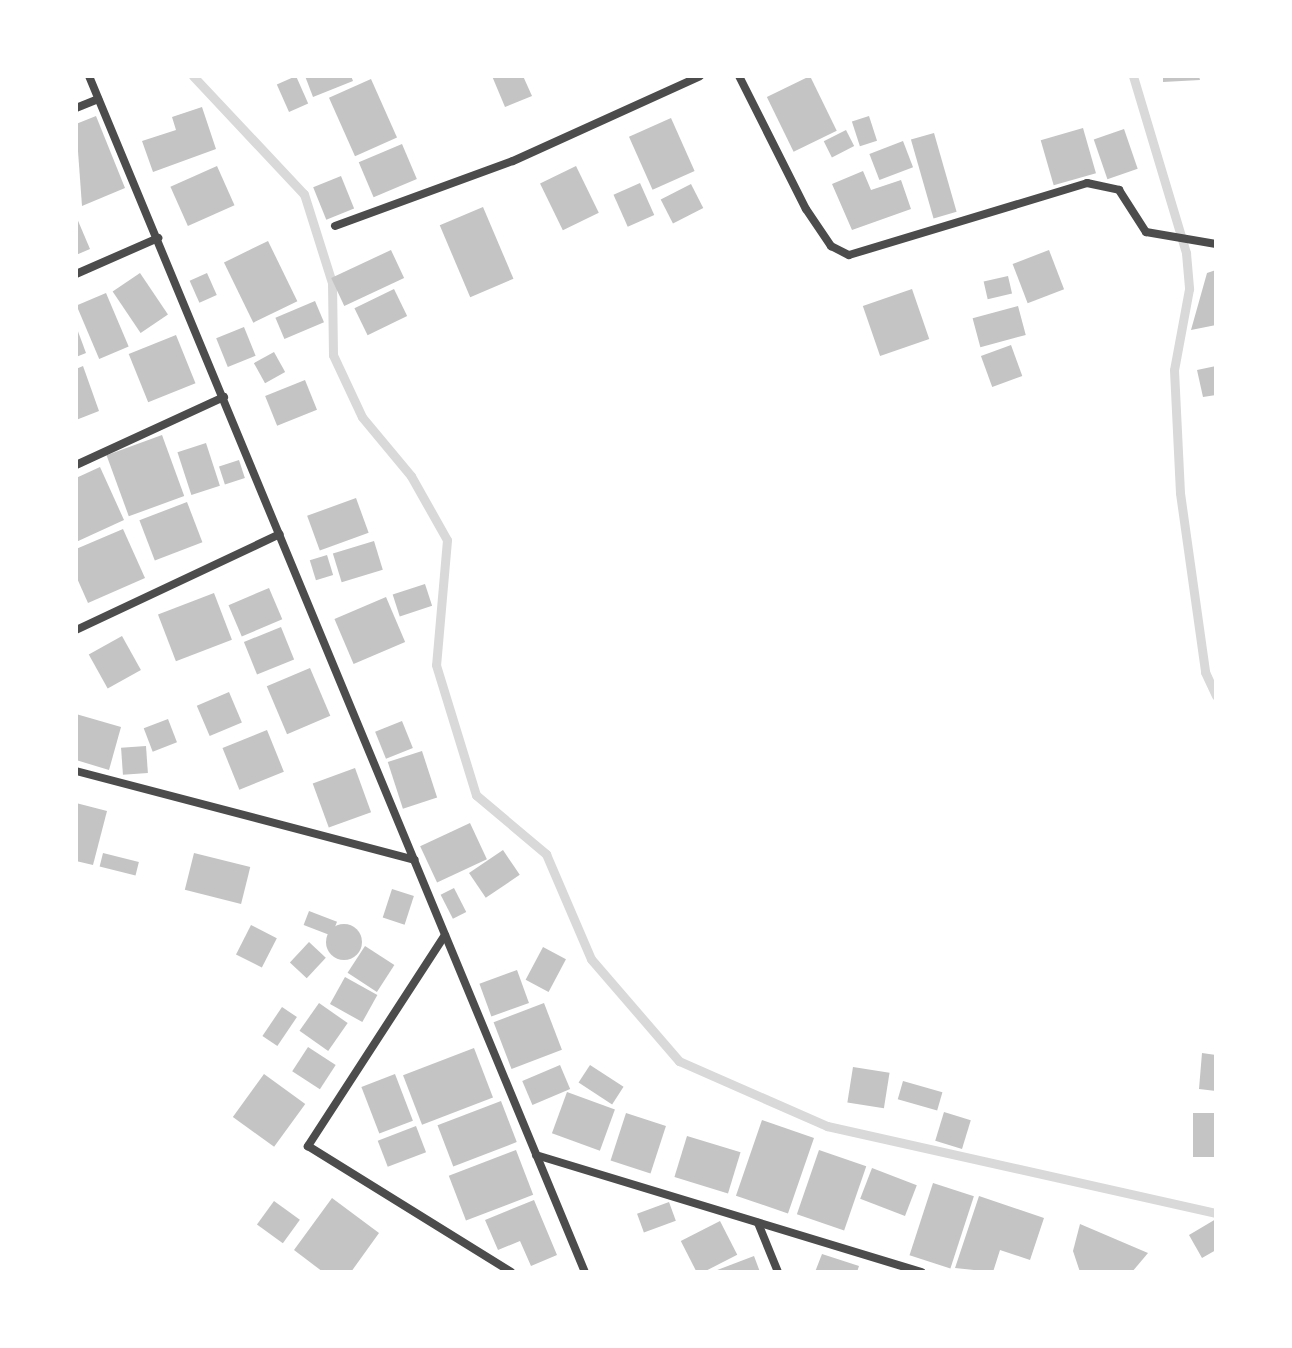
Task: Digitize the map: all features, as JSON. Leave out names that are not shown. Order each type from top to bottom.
[{"type":"street","points":[[89,76],[585,1272]]},
{"type":"street","points":[[335,226],[527,155],[700,76]]},
{"type":"street","points":[[739,76],[806,209],[831,246],[849,255],[1087,183],[1119,190],[1146,232],[1212,243]]},
{"type":"street","points":[[76,108],[98,99]]},
{"type":"street","points":[[76,274],[158,238]]},
{"type":"street","points":[[76,465],[224,397]]},
{"type":"street","points":[[76,630],[280,534]]},
{"type":"street","points":[[76,771],[415,860]]},
{"type":"street","points":[[445,935],[308,1146],[511,1272]]},
{"type":"street","points":[[536,1155],[922,1272]]},
{"type":"street","points":[[758,1223],[778,1272]]},
{"type":"building","points":[[296,76],[308,103],[289,112],[277,85]]},
{"type":"building","points":[[305,76],[351,76],[353,81],[313,97]]},
{"type":"building","points":[[492,76],[523,76],[532,96],[505,107]]},
{"type":"building","points":[[810,76],[837,131],[794,152],[767,97]]},
{"type":"building","points":[[1163,76],[1199,76],[1200,80],[1163,82]]},
{"type":"building","points":[[371,79],[397,137],[355,156],[329,98]]},
{"type":"building","points":[[202,107],[216,149],[153,172],[142,141],[176,130],[172,117]]},
{"type":"building","points":[[96,116],[125,188],[82,206],[76,124]]},
{"type":"building","points":[[869,116],[877,141],[860,146],[852,122]]},
{"type":"building","points":[[671,118],[695,171],[653,190],[629,137]]},
{"type":"building","points":[[1083,128],[1096,173],[1054,185],[1041,140]]},
{"type":"building","points":[[1124,129],[1138,169],[1107,179],[1094,139]]},
{"type":"building","points":[[846,130],[854,146],[832,157],[824,141]]},
{"type":"building","points":[[934,133],[957,212],[934,218],[911,140]]},
{"type":"building","points":[[903,141],[913,167],[879,180],[869,154]]},
{"type":"building","points":[[402,144],[417,179],[374,197],[359,162]]},
{"type":"building","points":[[217,166],[234,205],[188,226],[170,187]]},
{"type":"building","points":[[576,166],[599,213],[563,230],[540,184]]},
{"type":"building","points":[[863,171],[871,190],[901,180],[911,209],[852,230],[832,184]]},
{"type":"building","points":[[341,176],[354,208],[326,220],[313,187]]},
{"type":"building","points":[[640,183],[654,215],[628,227],[614,195]]},
{"type":"building","points":[[691,184],[703,208],[673,223],[661,199]]},
{"type":"building","points":[[483,207],[513,279],[470,297],[440,225]]},
{"type":"building","points":[[76,216],[90,249],[76,255]]},
{"type":"building","points":[[268,241],[297,301],[253,323],[224,262]]},
{"type":"building","points":[[391,250],[404,278],[344,306],[331,278]]},
{"type":"building","points":[[1049,250],[1064,289],[1028,303],[1013,264]]},
{"type":"building","points":[[1216,270],[1216,325],[1191,330],[1207,273]]},
{"type":"building","points":[[140,273],[168,314],[141,333],[113,291]]},
{"type":"building","points":[[207,273],[217,295],[199,303],[190,281]]},
{"type":"building","points":[[1008,276],[1012,294],[988,299],[984,282]]},
{"type":"building","points":[[394,289],[407,316],[368,335],[354,308]]},
{"type":"building","points":[[912,289],[929,339],[880,356],[863,306]]},
{"type":"building","points":[[106,293],[129,346],[99,359],[77,306]]},
{"type":"building","points":[[315,301],[324,322],[284,339],[275,318]]},
{"type":"building","points":[[1018,306],[1026,335],[980,347],[973,318]]},
{"type":"building","points":[[76,326],[86,353],[76,357]]},
{"type":"building","points":[[244,327],[256,356],[228,367],[216,338]]},
{"type":"building","points":[[176,335],[195,383],[148,402],[129,354]]},
{"type":"building","points":[[1011,345],[1022,376],[992,387],[981,356]]},
{"type":"building","points":[[274,352],[285,372],[265,383],[254,363]]},
{"type":"building","points":[[83,366],[99,411],[76,420],[76,369]]},
{"type":"building","points":[[1216,366],[1216,395],[1203,397],[1197,370]]},
{"type":"building","points":[[305,380],[317,410],[277,426],[265,396]]},
{"type":"building","points":[[162,435],[184,496],[129,516],[107,455]]},
{"type":"building","points":[[206,443],[220,486],[191,495],[177,452]]},
{"type":"building","points":[[239,460],[245,478],[225,485],[219,466]]},
{"type":"building","points":[[100,467],[124,520],[76,542],[76,478]]},
{"type":"building","points":[[356,498],[369,533],[320,551],[307,516]]},
{"type":"building","points":[[187,502],[202,542],[155,560],[139,520]]},
{"type":"building","points":[[123,529],[145,578],[88,603],[76,576],[76,549]]},
{"type":"building","points":[[374,541],[383,570],[342,582],[333,554]]},
{"type":"building","points":[[327,555],[333,575],[316,580],[310,560]]},
{"type":"building","points":[[425,584],[432,606],[400,616],[393,595]]},
{"type":"building","points":[[269,588],[282,619],[242,636],[228,605]]},
{"type":"building","points":[[214,593],[232,640],[176,661],[158,615]]},
{"type":"building","points":[[386,597],[405,642],[354,664],[334,619]]},
{"type":"building","points":[[281,627],[294,659],[257,674],[244,642]]},
{"type":"building","points":[[122,636],[141,670],[108,689],[89,654]]},
{"type":"building","points":[[310,668],[330,716],[287,734],[267,686]]},
{"type":"building","points":[[229,692],[242,722],[210,736],[197,706]]},
{"type":"building","points":[[76,714],[121,727],[109,770],[76,760]]},
{"type":"building","points":[[168,719],[177,742],[153,752],[144,728]]},
{"type":"building","points":[[402,721],[413,748],[386,759],[375,732]]},
{"type":"building","points":[[267,730],[284,772],[239,790],[222,748]]},
{"type":"building","points":[[146,746],[148,773],[123,775],[121,748]]},
{"type":"building","points":[[422,751],[437,798],[403,809],[388,762]]},
{"type":"building","points":[[355,768],[371,812],[329,828],[313,783]]},
{"type":"building","points":[[76,803],[107,811],[93,865],[76,861]]},
{"type":"building","points":[[470,823],[487,859],[437,882],[420,846]]},
{"type":"building","points":[[503,850],[520,875],[486,898],[469,873]]},
{"type":"building","points":[[103,853],[139,862],[136,876],[100,867]]},
{"type":"building","points":[[194,853],[250,867],[241,904],[185,890]]},
{"type":"building","points":[[454,888],[466,912],[453,919],[441,895]]},
{"type":"building","points":[[392,889],[414,896],[405,925],[383,918]]},
{"type":"building","points":[[309,911],[337,922],[332,936],[304,925]]},
{"type":"building","points":[[344,924],[356,930],[362,942],[356,954],[344,960],[332,954],[326,942],[332,930]]},
{"type":"building","points":[[251,925],[277,938],[262,968],[236,954]]},
{"type":"building","points":[[309,942],[326,958],[307,978],[290,962]]},
{"type":"building","points":[[365,946],[394,965],[377,992],[348,973]]},
{"type":"building","points":[[543,947],[566,959],[549,992],[526,980]]},
{"type":"building","points":[[517,970],[529,1003],[491,1017],[479,984]]},
{"type":"building","points":[[345,977],[377,995],[362,1022],[330,1004]]},
{"type":"building","points":[[319,1003],[348,1023],[328,1051],[299,1031]]},
{"type":"building","points":[[544,1003],[562,1050],[512,1069],[494,1022]]},
{"type":"building","points":[[282,1007],[297,1017],[277,1046],[262,1036]]},
{"type":"building","points":[[308,1047],[336,1065],[320,1089],[292,1071]]},
{"type":"building","points":[[474,1048],[493,1097],[422,1125],[403,1075]]},
{"type":"building","points":[[1202,1053],[1216,1055],[1216,1091],[1199,1089]]},
{"type":"building","points":[[560,1065],[570,1089],[532,1105],[522,1081]]},
{"type":"building","points":[[590,1065],[624,1087],[612,1104],[579,1083]]},
{"type":"building","points":[[853,1067],[890,1073],[884,1108],[847,1103]]},
{"type":"building","points":[[264,1074],[305,1104],[274,1147],[233,1117]]},
{"type":"building","points":[[395,1074],[413,1121],[379,1134],[361,1087]]},
{"type":"building","points":[[903,1081],[942,1092],[937,1111],[898,1099]]},
{"type":"building","points":[[567,1092],[615,1109],[600,1151],[552,1133]]},
{"type":"building","points":[[501,1101],[517,1142],[453,1166],[438,1125]]},
{"type":"building","points":[[944,1112],[971,1120],[962,1149],[935,1141]]},
{"type":"building","points":[[626,1113],[666,1126],[650,1174],[611,1161]]},
{"type":"building","points":[[1193,1113],[1216,1113],[1216,1157],[1193,1157]]},
{"type":"building","points":[[762,1120],[814,1138],[788,1214],[736,1196]]},
{"type":"building","points":[[416,1126],[426,1152],[388,1167],[378,1141]]},
{"type":"building","points":[[687,1136],[741,1152],[728,1193],[674,1177]]},
{"type":"building","points":[[516,1150],[533,1195],[466,1221],[449,1176]]},
{"type":"building","points":[[819,1150],[866,1166],[844,1231],[797,1214]]},
{"type":"building","points":[[872,1168],[917,1185],[905,1216],[860,1199]]},
{"type":"building","points":[[933,1183],[974,1196],[950,1269],[910,1255]]},
{"type":"building","points":[[979,1196],[1044,1218],[1030,1260],[1000,1250],[993,1272],[955,1268]]},
{"type":"building","points":[[332,1198],[379,1233],[351,1272],[323,1272],[294,1250]]},
{"type":"building","points":[[534,1200],[557,1255],[531,1266],[520,1241],[498,1250],[485,1220]]},
{"type":"building","points":[[274,1201],[300,1220],[283,1243],[257,1224]]},
{"type":"building","points":[[669,1202],[676,1221],[644,1232],[637,1214]]},
{"type":"building","points":[[1216,1219],[1216,1250],[1202,1258],[1189,1235]]},
{"type":"building","points":[[720,1221],[737,1255],[704,1272],[697,1272],[681,1241]]},
{"type":"building","points":[[1080,1224],[1148,1253],[1132,1272],[1080,1272],[1073,1251]]},
{"type":"building","points":[[822,1254],[859,1266],[857,1272],[815,1272]]},
{"type":"building","points":[[754,1256],[760,1272],[712,1272]]},
{"type":"waterway","points":[[193,76],[304,194],[332,283],[333,355],[362,417],[411,476],[447,540],[436,665],[476,795],[546,854],[591,959],[679,1061],[827,1126],[1216,1213]]},
{"type":"waterway","points":[[1133,76],[1186,253],[1189,289],[1174,370],[1180,493],[1205,672],[1216,696]]}]
